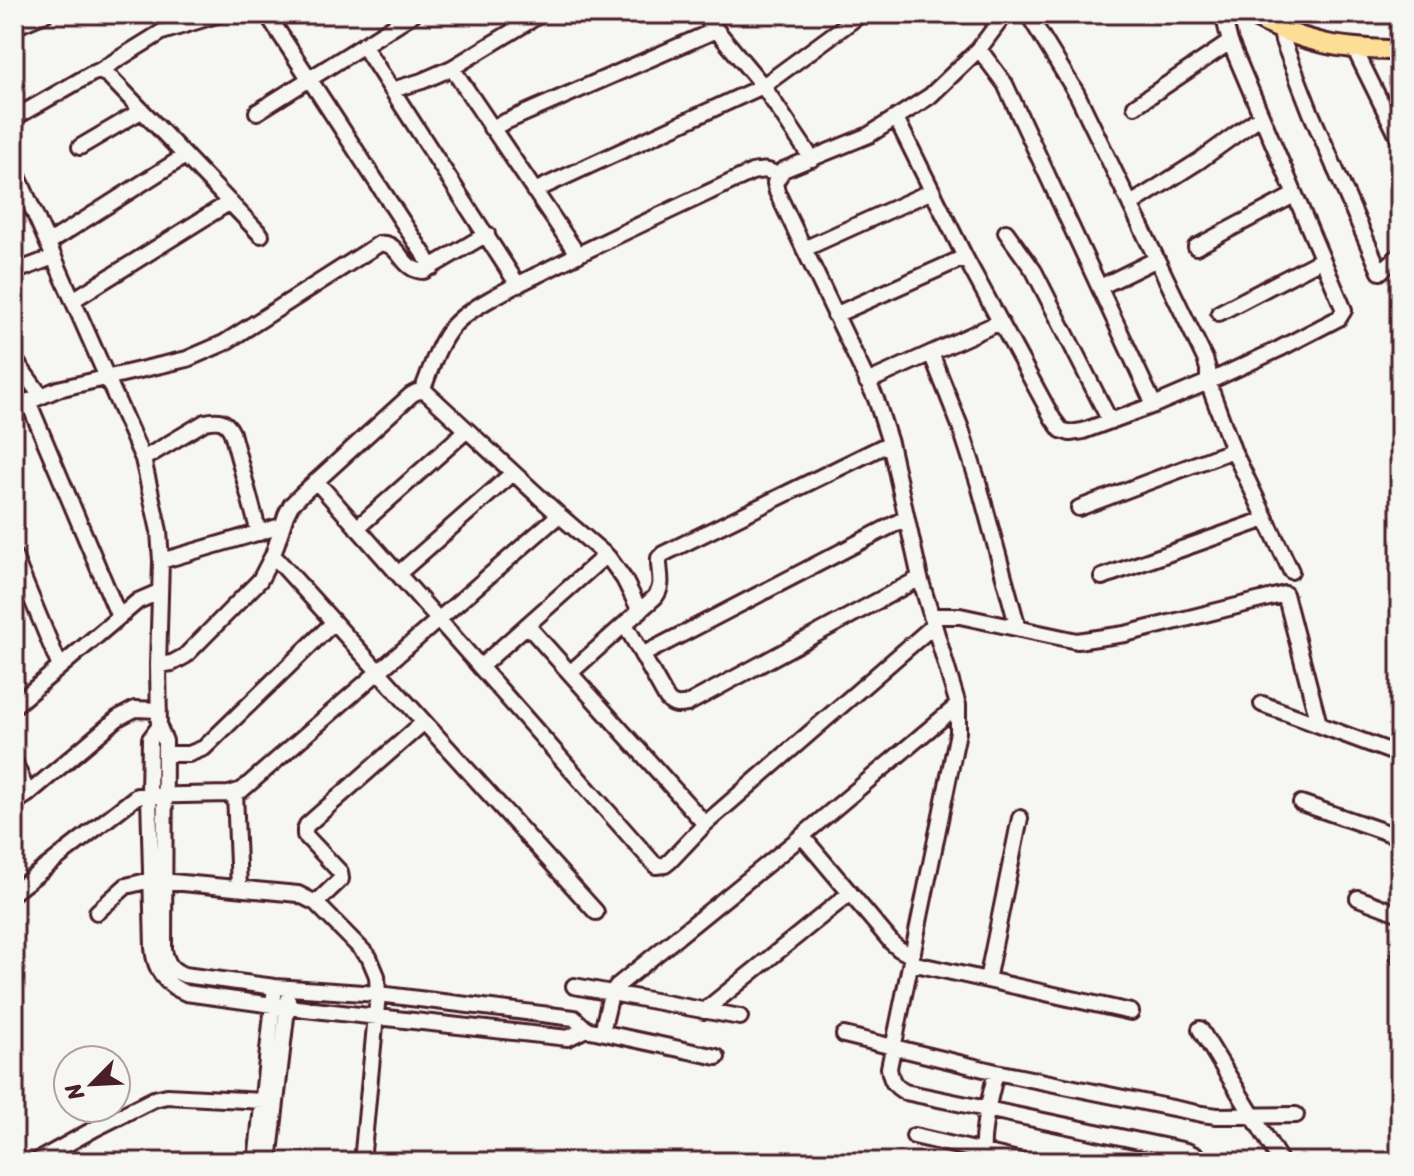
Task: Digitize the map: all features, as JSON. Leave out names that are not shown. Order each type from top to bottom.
[{"type":"main road","points":[[1249,14],[1273,27],[1319,43],[1400,51]]},
{"type":"street","points":[[14,27],[45,14]]},
{"type":"street","points":[[14,118],[162,32],[220,14]]},
{"type":"street","points":[[267,14],[432,267]]},
{"type":"street","points":[[257,112],[413,14]]},
{"type":"street","points":[[392,90],[452,68],[541,14]]},
{"type":"street","points":[[703,14],[763,86],[812,159]]},
{"type":"street","points":[[534,191],[763,86],[861,14]]},
{"type":"street","points":[[1005,14],[979,49],[930,96],[869,135],[783,170],[775,183],[876,399],[890,443],[920,578],[958,705],[958,732],[889,1068],[891,1080],[905,1092],[1187,1151],[1202,1162]]},
{"type":"street","points":[[1028,14],[1077,94],[1205,359],[1208,382],[1233,450],[1291,571]]},
{"type":"street","points":[[896,118],[965,257],[1053,419],[1061,430],[1070,433],[1083,431],[1208,382],[1279,349],[1342,315],[1344,310],[1230,42],[1223,14]]},
{"type":"street","points":[[1295,14],[1281,29],[1283,41],[1380,272],[1400,255]]},
{"type":"street","points":[[491,128],[716,30]]},
{"type":"street","points":[[1135,106],[1230,42]]},
{"type":"street","points":[[363,45],[518,285]]},
{"type":"street","points":[[1354,48],[1400,141]]},
{"type":"street","points":[[979,49],[1005,84],[1154,405]]},
{"type":"street","points":[[452,68],[578,255]]},
{"type":"street","points":[[99,71],[116,82],[261,235]]},
{"type":"street","points":[[80,147],[141,111]]},
{"type":"street","points":[[1131,204],[1208,155],[1261,116]]},
{"type":"street","points":[[14,272],[51,250],[185,156]]},
{"type":"street","points":[[14,167],[20,198],[51,250],[143,459],[159,531],[159,727],[165,741],[165,796],[158,880]]},
{"type":"street","points":[[422,391],[437,354],[453,327],[465,315],[578,255],[752,172],[771,171],[778,176]]},
{"type":"street","points":[[804,249],[932,191]]},
{"type":"street","points":[[1196,247],[1294,195]]},
{"type":"street","points":[[73,300],[230,202]]},
{"type":"street","points":[[1006,232],[1034,271],[1110,421]]},
{"type":"street","points":[[14,408],[58,389],[187,359],[215,348],[379,244],[386,243],[393,247],[415,271],[424,271],[487,234]]},
{"type":"street","points":[[835,315],[965,257]]},
{"type":"street","points":[[1100,287],[1157,259]]},
{"type":"street","points":[[1219,313],[1321,260]]},
{"type":"street","points":[[867,382],[1000,322]]},
{"type":"street","points":[[931,353],[979,485],[1018,628]]},
{"type":"street","points":[[14,359],[35,398],[119,617]]},
{"type":"street","points":[[158,665],[172,663],[185,656],[260,580],[273,555],[291,505],[411,395],[422,391],[618,567],[640,611]]},
{"type":"street","points":[[143,459],[205,422],[223,421],[232,433],[259,533]]},
{"type":"street","points":[[357,528],[467,430]]},
{"type":"street","points":[[570,673],[659,592],[658,563],[663,554],[890,443]]},
{"type":"street","points":[[1079,508],[1233,450]]},
{"type":"street","points":[[398,574],[513,473]]},
{"type":"street","points":[[316,481],[656,866],[670,861],[705,824],[932,621],[960,616],[1077,641],[1125,634],[1285,594],[1319,724]]},
{"type":"street","points":[[14,892],[137,796],[235,793],[252,783],[559,515]]},
{"type":"street","points":[[642,655],[906,518]]},
{"type":"street","points":[[1102,577],[1266,519]]},
{"type":"street","points":[[161,561],[281,526]]},
{"type":"street","points":[[273,555],[596,912]]},
{"type":"street","points":[[480,667],[606,555]]},
{"type":"street","points":[[14,556],[60,667]]},
{"type":"street","points":[[625,624],[667,699],[672,705],[680,706],[920,578]]},
{"type":"street","points":[[14,706],[138,601],[159,592]]},
{"type":"street","points":[[165,754],[189,754],[204,748],[334,622]]},
{"type":"street","points":[[527,625],[705,824]]},
{"type":"street","points":[[1262,704],[1400,755]]},
{"type":"street","points":[[602,1032],[611,994],[617,986],[958,705]]},
{"type":"street","points":[[14,803],[127,712],[135,709],[159,710]]},
{"type":"street","points":[[316,903],[341,879],[337,866],[309,839],[305,830],[424,722]]},
{"type":"street","points":[[159,727],[150,739],[149,795],[165,982],[186,993],[376,1017],[568,1038],[586,1029]]},
{"type":"street","points":[[14,761],[28,794]]},
{"type":"street","points":[[235,793],[239,888]]},
{"type":"street","points":[[1301,803],[1400,837]]},
{"type":"street","points":[[987,980],[1020,818]]},
{"type":"street","points":[[802,836],[892,943],[912,960],[1131,1012]]},
{"type":"street","points":[[97,912],[126,886],[158,880],[298,894],[316,903],[369,957],[377,976],[378,994],[362,1162]]},
{"type":"street","points":[[704,1011],[850,893]]},
{"type":"street","points":[[1358,898],[1400,914]]},
{"type":"street","points":[[164,969],[184,975],[282,987],[378,994],[574,1018],[586,1029],[717,1057]]},
{"type":"street","points":[[574,986],[740,1017]]},
{"type":"street","points":[[269,1162],[282,987]]},
{"type":"street","points":[[256,1162],[263,1101],[281,1006]]},
{"type":"street","points":[[1200,1029],[1281,1162]]},
{"type":"street","points":[[844,1035],[996,1072],[1202,1114],[1296,1115]]},
{"type":"street","points":[[983,1157],[996,1072]]},
{"type":"street","points":[[35,1162],[154,1099],[167,1096],[263,1101]]},
{"type":"street","points":[[914,1136],[983,1157],[1027,1162]]}]
